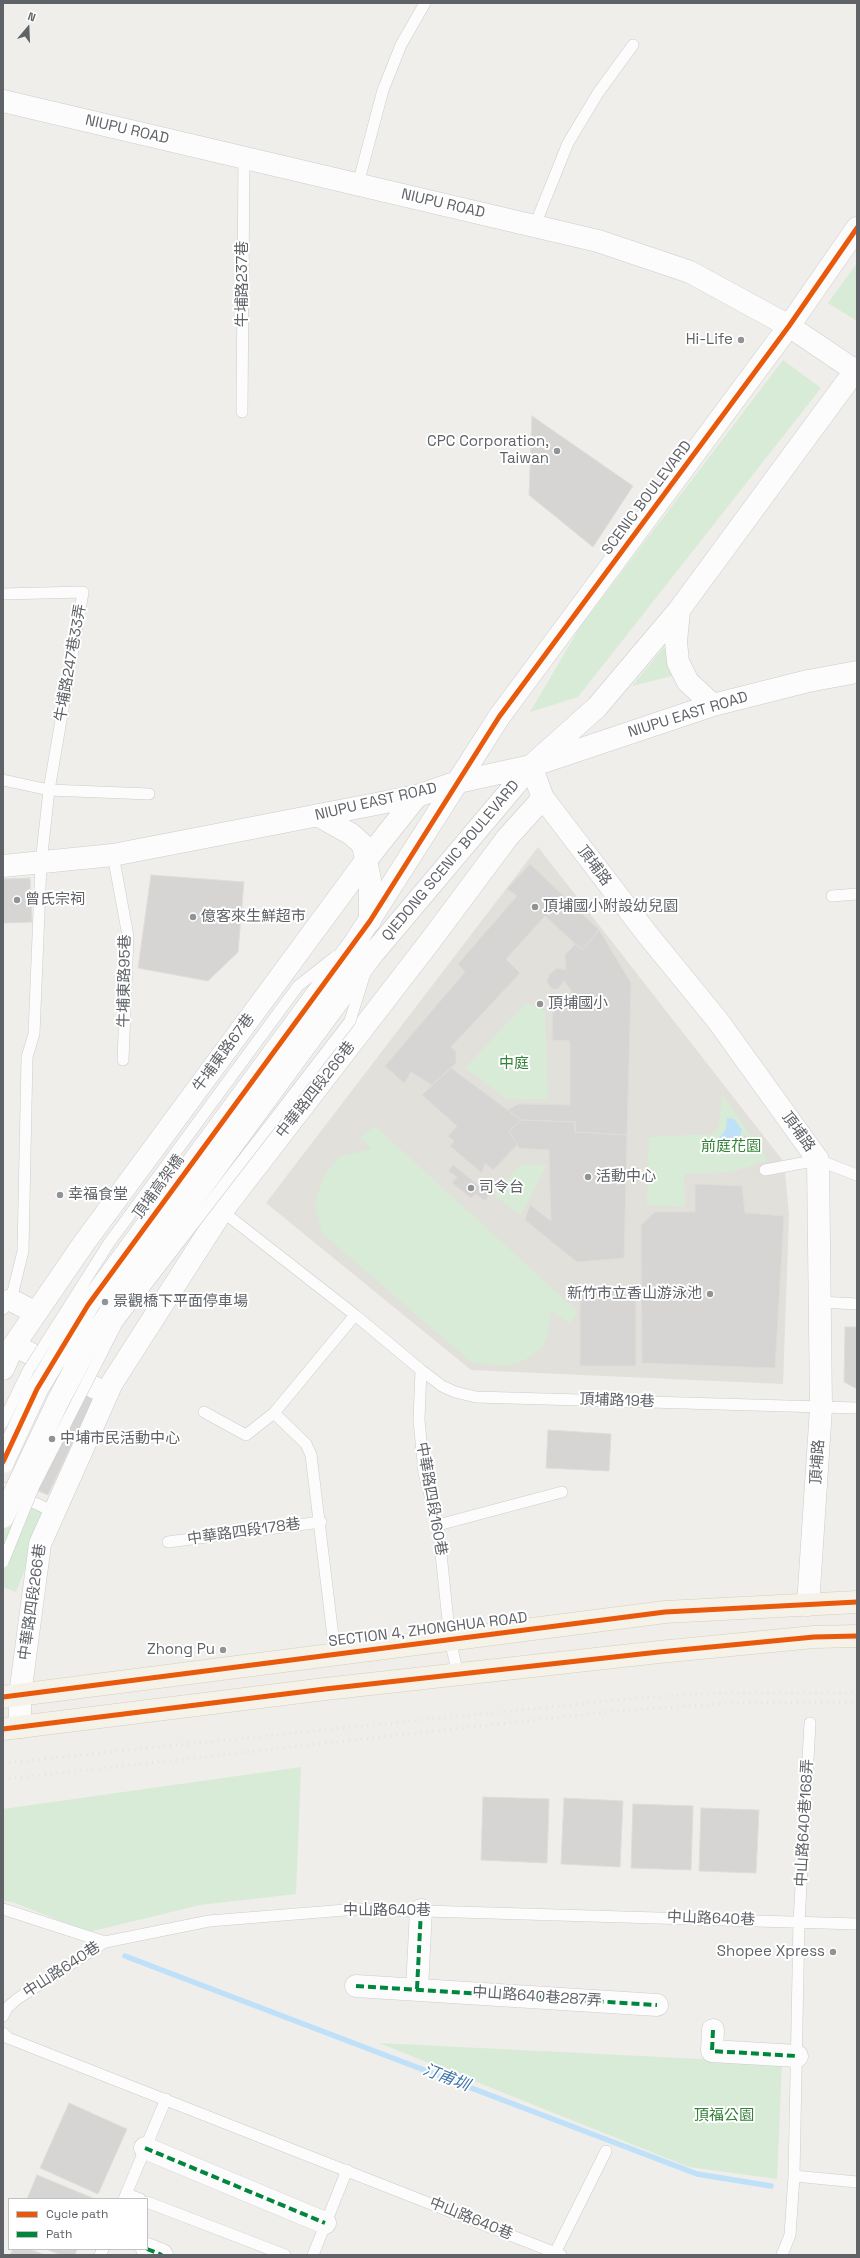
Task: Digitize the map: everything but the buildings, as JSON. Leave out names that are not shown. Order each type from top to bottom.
[{"type":"main road","name":"SECTION 4, ZHONGHUA ROAD","points":[[12,1696],[335,1653],[450,1640],[665,1612],[857,1602]]},
{"type":"main road","points":[[12,1728],[458,1674],[659,1652],[814,1638],[857,1636]]},
{"type":"street","name":"NIUPU ROAD","points":[[3,101],[598,241],[690,272],[790,326],[856,370]]},
{"type":"street","name":"SCENIC BOULEVARD","points":[[458,782],[499,717],[790,326],[857,228]]},
{"type":"street","points":[[531,766],[597,707],[679,610],[856,370]]},
{"type":"street","points":[[679,610],[676,642],[678,662],[688,682],[713,705]]},
{"type":"street","name":"NIUPU EAST ROAD","points":[[3,866],[113,855],[417,796],[458,782],[531,766],[713,705],[808,681],[857,672]]},
{"type":"street","name":"QIEDONG SCENIC BOULEVARD","points":[[364,948],[531,766]]},
{"type":"street","name":"頂埔路","points":[[531,766],[543,798],[646,934],[718,1020],[818,1160],[821,1408],[808,1605]]},
{"type":"street","name":"QIEDONG SCENIC BOULEVARD","points":[[364,948],[370,921],[458,782]]},
{"type":"street","name":"牛埔東路67巷","points":[[36,1313],[84,1243],[367,859],[417,796]]},
{"type":"street","name":"中華路四段266巷","points":[[12,1728],[12,1696],[40,1544],[112,1384],[222,1211],[426,946],[507,838],[543,798]]},
{"type":"street","points":[[317,815],[351,834],[363,845],[370,880],[370,921]]},
{"type":"street","points":[[3,1517],[58,1400],[85,1350],[364,948]]},
{"type":"street","name":"頂埔高架橋","points":[[3,1462],[37,1389],[88,1305],[364,948]]},
{"type":"street","points":[[3,1368],[14,1345],[36,1313],[7,1304]]},
{"type":"street","points":[[14,1345],[107,1394]]},
{"type":"street","points":[[417,1989],[421,1910]]},
{"type":"street","name":"中山路640巷287弄","points":[[356,1986],[657,2005]]},
{"type":"street","points":[[713,2030],[712,2051],[797,2056]]},
{"type":"street","points":[[145,2148],[325,2223]]},
{"type":"street","points":[[148,2249],[162,2255]]},
{"type":"lane","points":[[358,184],[383,90],[401,45],[425,3]]},
{"type":"lane","points":[[535,225],[568,143],[598,93],[633,45]]},
{"type":"lane","name":"牛埔路237巷","points":[[242,412],[244,157]]},
{"type":"lane","name":"牛埔路247巷33弄","points":[[3,594],[84,592],[48,790]]},
{"type":"lane","points":[[3,780],[48,790],[149,794]]},
{"type":"lane","points":[[7,1304],[23,1251],[27,1057],[34,1034],[41,863],[48,790]]},
{"type":"lane","name":"牛埔東路95巷","points":[[113,855],[128,936],[123,1060]]},
{"type":"lane","points":[[832,896],[857,894]]},
{"type":"lane","points":[[3,1562],[34,1486],[117,1323],[350,1021],[364,948]]},
{"type":"lane","name":"頂埔高架橋","points":[[3,1422],[28,1371],[109,1243],[298,986],[364,948]]},
{"type":"lane","points":[[765,1170],[818,1160],[857,1175]]},
{"type":"lane","name":"頂埔路19巷","points":[[222,1211],[355,1315],[421,1370],[448,1389],[476,1397],[857,1408]]},
{"type":"lane","points":[[820,1302],[857,1304]]},
{"type":"lane","points":[[204,1412],[246,1435],[274,1413],[355,1315]]},
{"type":"lane","name":"中華路四段160巷","points":[[421,1370],[419,1420],[424,1473],[438,1525],[450,1640],[458,1674]]},
{"type":"lane","name":"中華路四段178巷","points":[[274,1413],[306,1444],[311,1455],[321,1522],[335,1653]]},
{"type":"lane","points":[[3,1488],[54,1512]]},
{"type":"lane","points":[[438,1525],[562,1492]]},
{"type":"lane","name":"中華路四段178巷","points":[[168,1542],[321,1522]]},
{"type":"lane","name":"中山路640巷168弄","points":[[799,1922],[810,1723]]},
{"type":"lane","points":[[3,1909],[105,1942]]},
{"type":"lane","name":"中山路640巷","points":[[3,2016],[7,2008],[17,1999],[105,1942],[209,1921],[358,1909],[857,1924]]},
{"type":"lane","points":[[782,2255],[790,2235],[794,2176],[799,1922]]},
{"type":"lane","name":"中山路640巷","points":[[3,2033],[8,2038],[347,2170],[543,2252],[558,2254]]},
{"type":"lane","points":[[135,2198],[125,2196],[166,2099]]},
{"type":"lane","points":[[558,2254],[606,2151]]},
{"type":"lane","points":[[312,2255],[347,2170]]},
{"type":"lane","points":[[794,2176],[857,2182]]},
{"type":"lane","points":[[148,2202],[285,2255]]},
{"type":"shaded area","name":"頂埔國小","points":[[538,847],[784,1162],[789,1215],[783,1384],[471,1370],[266,1203]]},
{"type":"green space","points":[[857,263],[857,321],[828,303]]},
{"type":"green space","points":[[783,360],[821,388],[578,697],[530,712],[580,627]]},
{"type":"green space","points":[[664,647],[672,676],[632,686]]},
{"type":"green space","name":"中庭","points":[[526,1003],[545,1011],[548,1099],[507,1099],[465,1068]]},
{"type":"green space","name":"前庭花園","points":[[722,1094],[768,1160],[732,1172],[684,1174],[685,1207],[647,1205],[649,1137],[712,1134],[719,1127]]},
{"type":"green space","points":[[375,1126],[578,1312],[570,1323],[551,1311],[548,1334],[542,1348],[523,1361],[505,1366],[471,1362],[322,1233],[315,1208],[317,1196],[326,1173],[339,1157],[372,1149],[360,1138]]},
{"type":"green space","points":[[520,1165],[547,1165],[521,1215],[494,1195]]},
{"type":"green space","points":[[3,1497],[47,1514],[16,1592],[3,1587]]},
{"type":"green space","points":[[301,1767],[296,1894],[200,1905],[89,1932],[12,1902],[3,1901],[3,1809]]},
{"type":"green space","name":"頂福公園","points":[[379,2043],[782,2063],[777,2179],[689,2167]]},
{"type":"water","points":[[727,1118],[734,1119],[742,1130],[740,1136],[724,1146],[719,1143],[719,1138],[726,1129]]},
{"type":"waterway","name":"汀甫圳","points":[[125,1956],[697,2174],[771,2186]]},
{"type":"railway","points":[[3,1763],[636,1698],[713,1693],[857,1693]]},
{"type":"railway","points":[[3,1779],[617,1711],[733,1703],[857,1702]]},
{"type":"marked path","points":[[417,1989],[421,1910]]},
{"type":"marked path","points":[[356,1986],[657,2005]]},
{"type":"marked path","points":[[713,2030],[712,2051],[797,2056]]},
{"type":"marked path","points":[[145,2148],[325,2223]]},
{"type":"marked path","points":[[148,2249],[162,2255]]},
{"type":"cycle path","points":[[3,1462],[37,1389],[88,1305],[370,921],[499,717],[789,326],[857,228]]},
{"type":"cycle path","points":[[3,1697],[665,1612],[857,1602]]},
{"type":"cycle path","points":[[3,1729],[325,1689],[659,1652],[814,1637],[857,1636]]},
{"type":"place","name":"Hi-Life","points":[[741,340]]},
{"type":"place","name":"CPC Corporation, Taiwan","points":[[557,451]]},
{"type":"place","name":"曾氏宗祠","points":[[17,900]]},
{"type":"place","name":"頂埔國小附設幼兒園","points":[[535,907]]},
{"type":"place","name":"億客來生鮮超市","points":[[193,917]]},
{"type":"place","name":"頂埔國小","points":[[540,1004]]},
{"type":"place","name":"活動中心","points":[[588,1177]]},
{"type":"place","name":"司令台","points":[[471,1188]]},
{"type":"place","name":"幸福食堂","points":[[60,1195]]},
{"type":"place","name":"新竹市立香山游泳池","points":[[710,1294]]},
{"type":"place","name":"景觀橋下平面停車場","points":[[105,1302]]},
{"type":"place","name":"中埔市民活動中心","points":[[52,1439]]},
{"type":"place","name":"Zhong Pu","points":[[223,1650]]},
{"type":"place","name":"Shopee Xpress","points":[[833,1952]]}]
